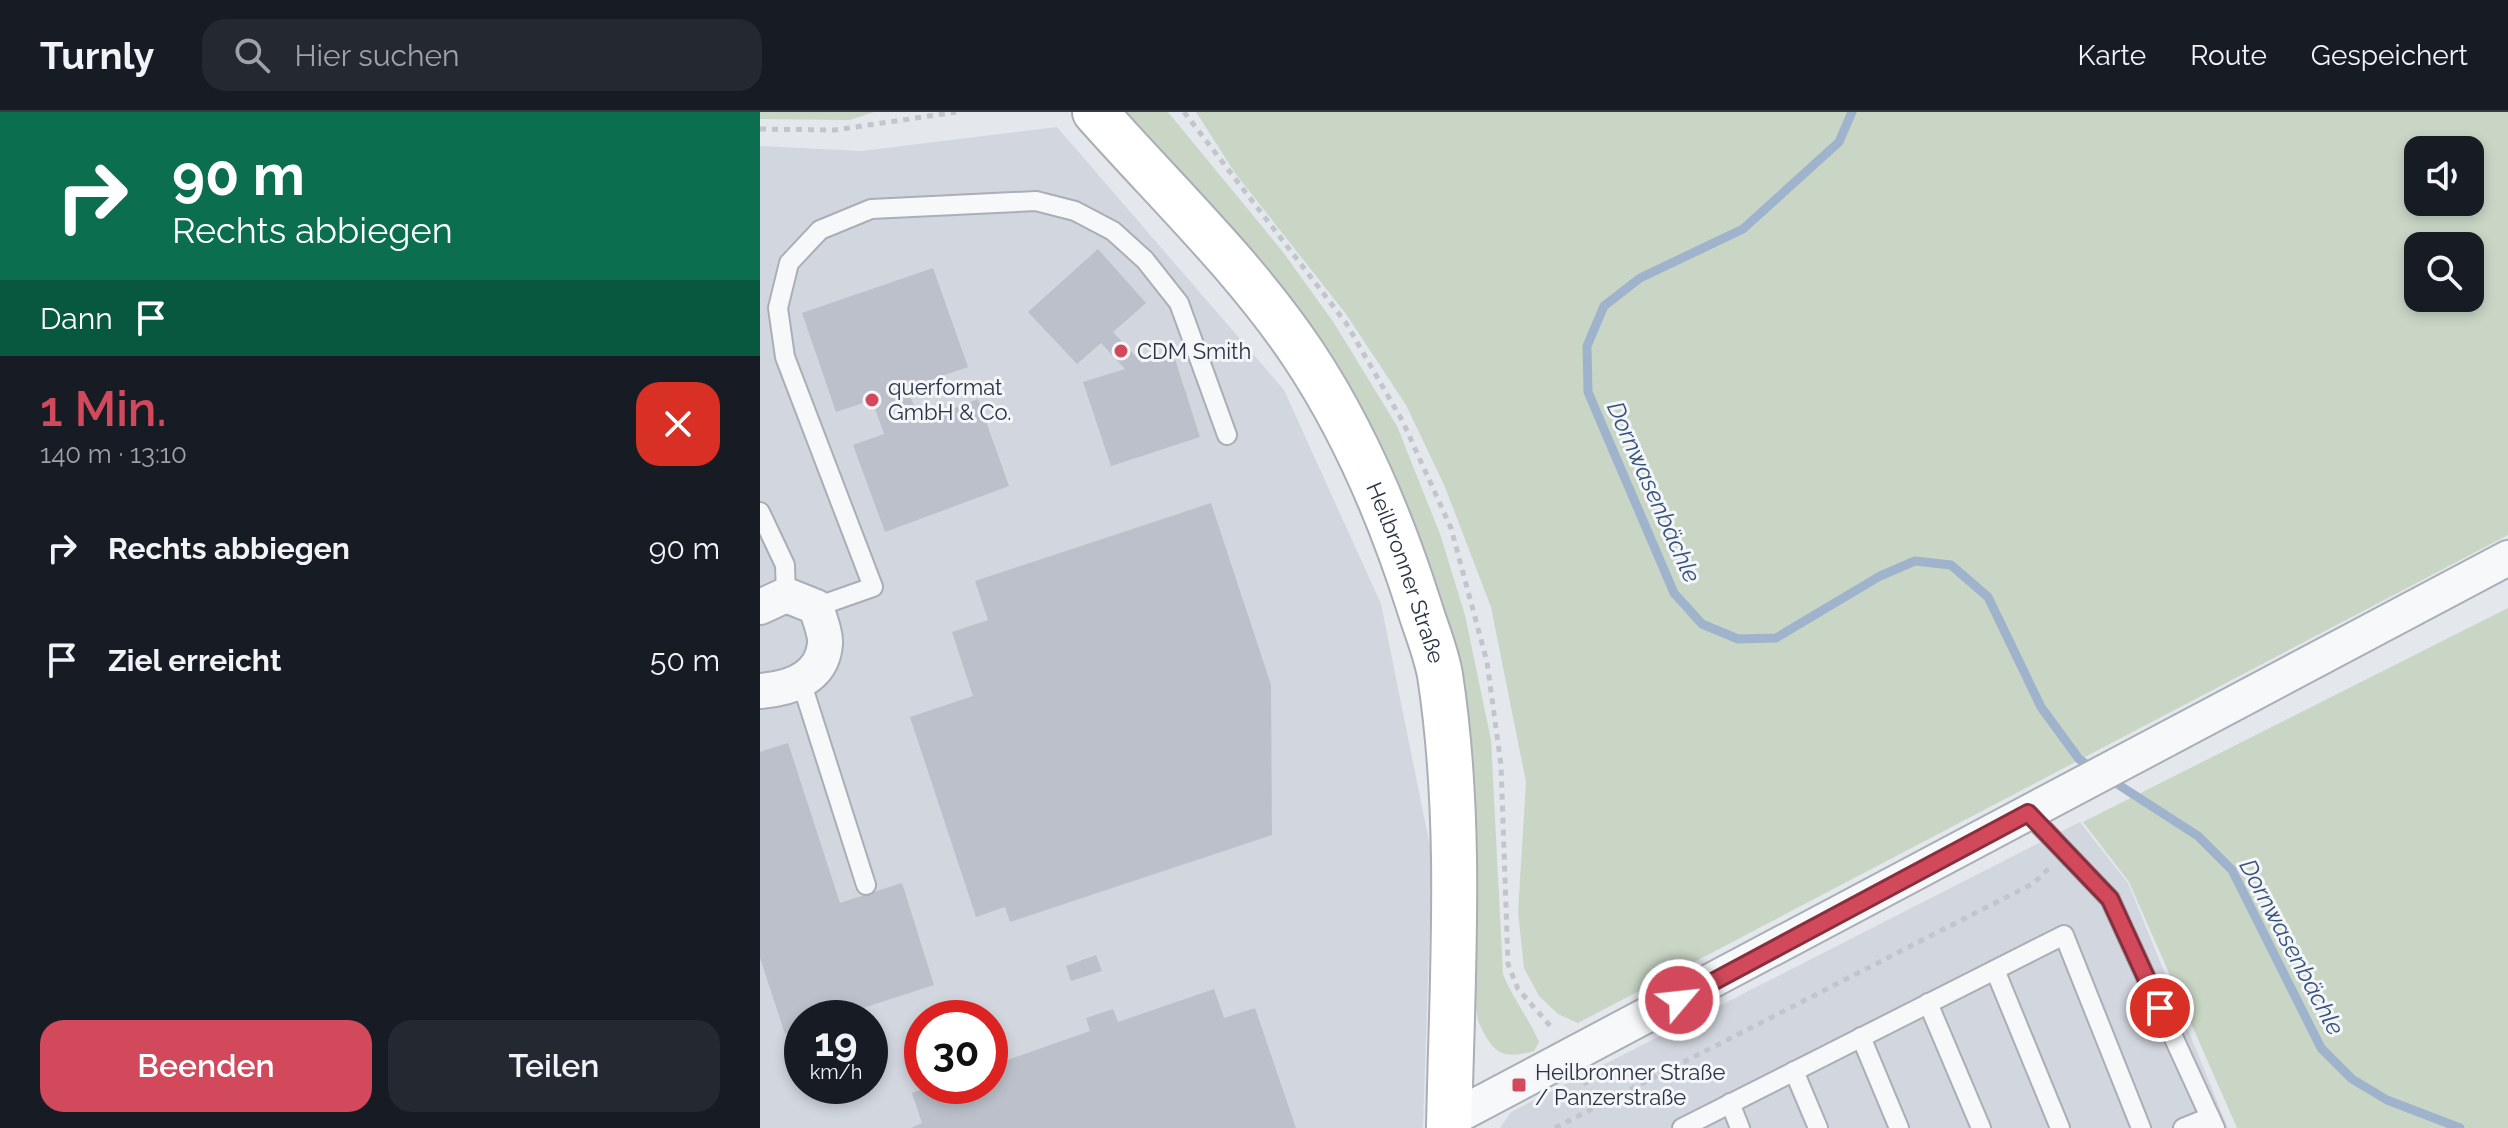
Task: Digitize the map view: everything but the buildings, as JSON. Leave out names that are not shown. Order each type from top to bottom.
[{"type":"main road","name":"Heilbronner Straße","points":[[1095,112],[1266,303],[1303,354],[1336,407],[1373,481],[1407,570],[1440,673],[1452,818],[1449,1124]]},
{"type":"street","points":[[1449,1124],[2508,558]]},
{"type":"street","points":[[760,691],[784,689],[812,675],[826,644],[787,603]]},
{"type":"lane","points":[[760,512],[785,565],[787,603],[873,587],[785,357],[778,308],[789,263],[820,230],[871,209],[1036,201],[1075,211],[1113,231],[1145,260],[1179,303],[1227,435]]},
{"type":"lane","points":[[801,681],[866,885]]},
{"type":"lane","points":[[2028,813],[2110,899],[2213,1122],[2183,1128]]},
{"type":"lane","points":[[1682,1128],[2064,935],[2141,1128]]},
{"type":"lane","points":[[1995,970],[2060,1128]]},
{"type":"lane","points":[[1928,1003],[1981,1128]]},
{"type":"lane","points":[[1861,1037],[1899,1128]]},
{"type":"lane","points":[[1794,1071],[1818,1128]]},
{"type":"lane","points":[[1730,1103],[1740,1128]]},
{"type":"path","points":[[890,121],[897,112]]},
{"type":"path","points":[[760,129],[835,130],[956,112]]},
{"type":"path","points":[[1598,1106],[2034,883],[2053,863],[2062,847]]},
{"type":"shaded area","points":[[1057,127],[1284,390],[1381,604],[1432,856],[1423,1128],[760,1128],[760,146],[862,151]]},
{"type":"shaded area","points":[[2080,822],[2128,883],[2228,1128],[1500,1128],[1511,1112]]},
{"type":"green space","points":[[760,112],[874,112],[850,120],[760,119]]},
{"type":"green space","points":[[1126,112],[1168,112],[1283,252],[1334,323],[1397,426],[1440,534],[1465,615],[1491,740],[1503,974],[1539,1042],[1534,1051],[1513,1055],[1498,1051],[1478,1021],[1404,510],[1126,120]]},
{"type":"green space","points":[[1196,112],[2508,112],[2508,535],[1578,1023],[1558,1014],[1539,996],[1524,968],[1518,912],[1526,782],[1491,607],[1445,487],[1406,405],[1346,314],[1235,173]]},
{"type":"green space","points":[[2508,608],[2508,1128],[2237,1128],[2129,882],[2083,822]]},
{"type":"waterway","name":"Dornwasenbächle","points":[[1852,112],[1839,142],[1743,229],[1640,278],[1604,306],[1587,346],[1588,392],[1674,593],[1702,624],[1738,639],[1776,638],[1880,576],[1915,561],[1951,565],[1988,597],[2041,707],[2079,759],[2092,768]]},
{"type":"waterway","name":"Dornwasenbächle","points":[[2108,778],[2198,836],[2232,870],[2321,1048],[2352,1079],[2387,1100],[2460,1128]]},
{"type":"place","name":"CDM Smith","points":[[1121,351]]},
{"type":"place","name":"querformat GmbH & Co.","points":[[872,400]]},
{"type":"place","name":"Heilbronner Straße / Panzerstraße","points":[[1519,1085]]},
{"type":"route","points":[[1679,1000],[2028,813],[2110,899],[2160,1008]]}]
